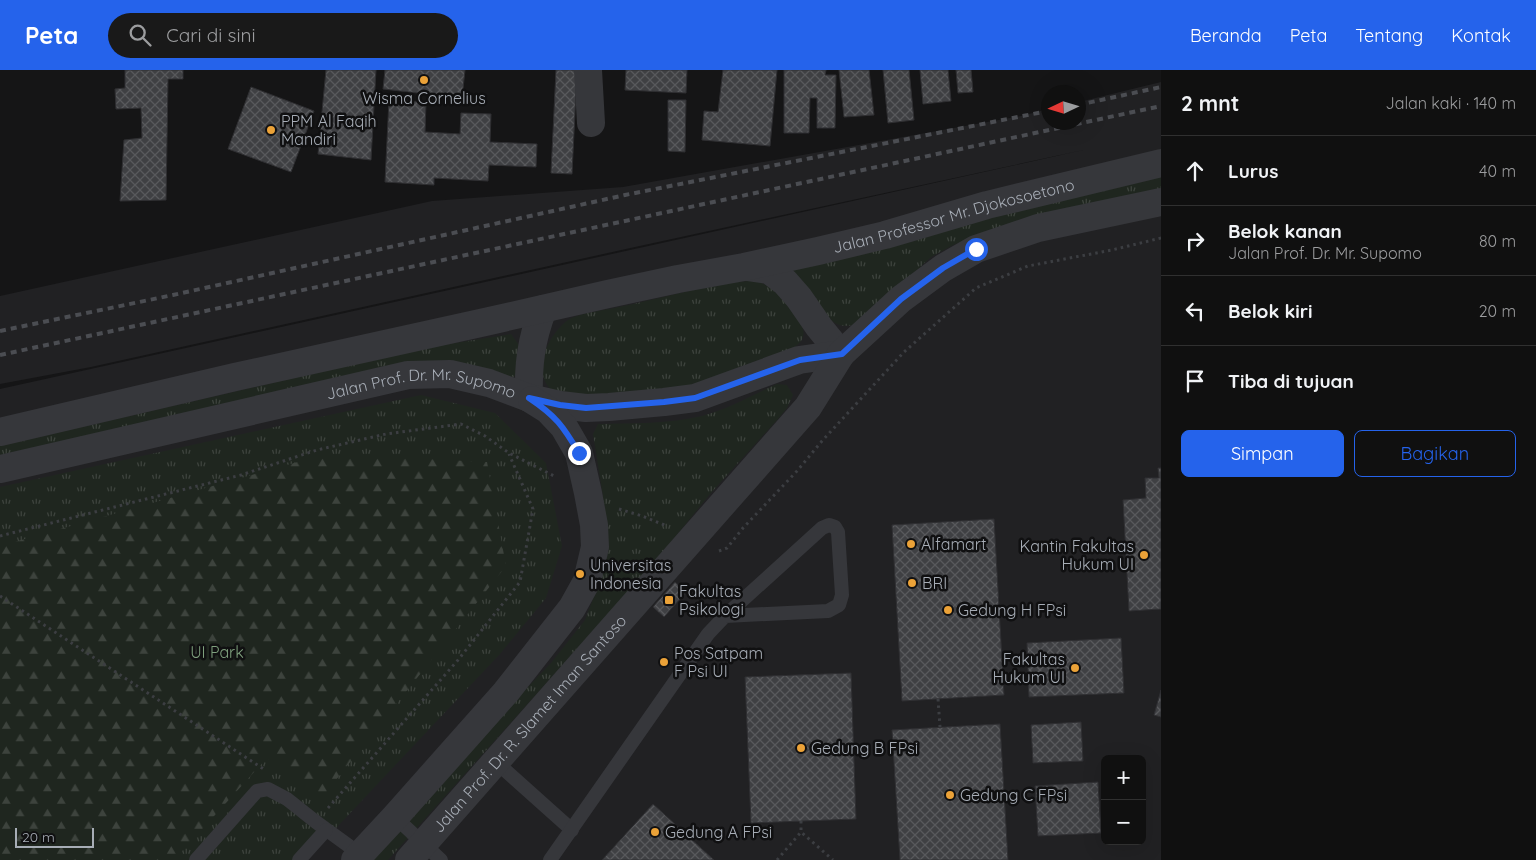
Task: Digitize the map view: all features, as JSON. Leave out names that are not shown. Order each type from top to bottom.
[{"type":"street","points":[[588,70],[591,124]]},
{"type":"street","name":"Jalan Professor Mr. Djokosoetono","points":[[744,267],[885,235],[987,204],[1161,163]]},
{"type":"street","name":"Jalan Professor Mr. Djokosoetono","points":[[842,354],[901,299],[943,268],[976,249],[1038,228],[1161,202]]},
{"type":"street","points":[[0,432],[235,377],[678,279],[744,267],[769,270],[785,282],[842,354]]},
{"type":"street","points":[[357,857],[506,692],[572,608],[587,581],[595,547],[594,525],[579,453],[564,428],[548,410],[529,398],[528,376],[532,342],[543,309]]},
{"type":"street","name":"Jalan Prof. Dr. Mr. Supomo","points":[[0,468],[408,375],[450,374],[489,383],[529,398],[560,405],[586,408],[695,398],[800,360],[842,354]]},
{"type":"street","name":"Jalan Prof. Dr. R. Slamet Iman Santoso","points":[[424,854],[496,762],[808,406],[842,354]]},
{"type":"lane","points":[[550,860],[708,634],[725,616],[822,528],[829,525],[838,532],[842,595],[839,605],[828,611],[725,616]]},
{"type":"lane","points":[[496,762],[572,830]]},
{"type":"lane","points":[[196,860],[257,791],[268,789],[287,799],[349,846],[357,857]]},
{"type":"lane","points":[[395,817],[424,854]]},
{"type":"lane","points":[[299,860],[321,826]]},
{"type":"path","points":[[321,826],[520,582],[534,509],[509,453]]},
{"type":"path","points":[[0,596],[268,771]]},
{"type":"path","points":[[938,699],[940,727]]},
{"type":"path","points":[[800,822],[801,832],[833,860]]},
{"type":"path","points":[[777,860],[801,832]]},
{"type":"shaded area","name":"Universitas Indonesia","points":[[1161,82],[1161,860],[0,860],[0,389],[1088,149],[91,367],[0,384],[0,296],[432,201],[623,187],[1021,116],[1041,111],[1041,130],[1086,130],[1086,100]]},
{"type":"green space","points":[[1161,175],[1161,190],[984,233],[953,245],[931,257],[858,325],[842,326],[829,318],[790,271],[808,263]]},
{"type":"green space","points":[[735,282],[759,282],[781,297],[789,305],[800,322],[803,337],[799,343],[789,350],[693,387],[572,399],[554,391],[544,379],[542,366],[544,354],[554,335],[568,320],[586,314]]},
{"type":"green space","points":[[511,334],[519,345],[517,373],[512,379],[461,365],[0,459],[0,446],[424,348]]},
{"type":"green space","points":[[777,384],[787,385],[793,395],[787,408],[777,420],[710,494],[658,558],[388,860],[371,860],[460,757],[551,663],[585,620],[601,578],[605,545],[603,496],[593,434],[598,424],[664,422],[689,419],[731,406]]},
{"type":"green space","name":"UI Park","points":[[421,395],[495,413],[546,463],[562,546],[546,598],[500,654],[306,860],[0,860],[0,487]]},
{"type":"green space","name":"UI Park","points":[[326,454],[487,462],[506,566],[320,800],[267,758],[174,860],[0,860],[0,546]]},
{"type":"building","points":[[125,70],[183,70],[183,79],[168,79],[166,200],[120,201],[124,140],[142,138],[141,108],[116,109],[115,89],[125,88]]},
{"type":"building","points":[[326,70],[376,70],[371,160],[318,154]]},
{"type":"building","name":"Wisma Cornelius","points":[[385,70],[465,70],[462,98],[383,89]]},
{"type":"building","points":[[556,70],[577,70],[572,174],[551,173]]},
{"type":"building","points":[[626,70],[687,70],[686,93],[625,90]]},
{"type":"building","points":[[723,70],[777,70],[770,146],[702,140],[704,111],[718,112]]},
{"type":"building","points":[[784,70],[826,70],[825,75],[836,75],[835,128],[817,128],[817,98],[810,98],[809,133],[784,133]]},
{"type":"building","points":[[839,70],[869,70],[874,115],[844,117]]},
{"type":"building","points":[[883,70],[909,70],[914,120],[888,123]]},
{"type":"building","points":[[920,70],[948,70],[951,101],[923,104]]},
{"type":"building","points":[[956,70],[971,70],[973,92],[958,93]]},
{"type":"building","name":"PPM Al Faqih Mandiri","points":[[251,87],[314,111],[291,172],[228,149]]},
{"type":"building","points":[[389,100],[426,102],[425,132],[460,134],[461,113],[491,114],[490,142],[537,144],[536,167],[489,165],[488,181],[434,178],[434,185],[385,182]]},
{"type":"building","points":[[668,100],[686,100],[685,152],[668,151]]},
{"type":"building","name":"Kantin Fakultas Hukum UI","points":[[1158,468],[1161,468],[1161,609],[1129,611],[1123,500],[1146,498],[1145,478],[1159,478]]},
{"type":"building","name":"Gedung H FPsi","points":[[994,519],[1004,695],[902,701],[892,525]]},
{"type":"building","points":[[675,582],[686,592],[664,617],[653,607]]},
{"type":"building","name":"Fakultas Hukum UI","points":[[1121,638],[1124,693],[1029,697],[1027,643]]},
{"type":"building","name":"Gedung B FPsi","points":[[851,673],[856,819],[751,823],[745,677]]},
{"type":"building","points":[[1161,690],[1161,717],[1154,715]]},
{"type":"building","name":"Fakultas Hukum UI","points":[[1081,722],[1083,761],[1033,763],[1031,725]]},
{"type":"building","name":"Gedung C FPsi","points":[[1000,724],[1008,860],[900,860],[892,730]]},
{"type":"building","points":[[1098,782],[1101,833],[1038,836],[1035,786]]},
{"type":"building","name":"Gedung A FPsi","points":[[653,804],[714,860],[602,860]]},
{"type":"railway","points":[[1086,103],[1161,87]]},
{"type":"railway","points":[[0,355],[1161,106]]},
{"type":"railway","points":[[0,331],[173,295],[625,195],[1041,112]]},
{"type":"place","name":"Wisma Cornelius","points":[[424,80]]},
{"type":"place","name":"PPM Al Faqih Mandiri","points":[[271,130]]},
{"type":"place","name":"Alfamart","points":[[911,544]]},
{"type":"place","name":"Kantin Fakultas Hukum UI","points":[[1144,555]]},
{"type":"place","name":"Universitas Indonesia","points":[[580,574]]},
{"type":"place","name":"BRI","points":[[912,583]]},
{"type":"place","name":"Fakultas Psikologi","points":[[669,600]]},
{"type":"place","name":"Gedung H FPsi","points":[[948,610]]},
{"type":"place","name":"Pos Satpam F Psi UI","points":[[664,662]]},
{"type":"place","name":"Fakultas Hukum UI","points":[[1075,668]]},
{"type":"place","name":"Gedung B FPsi","points":[[801,748]]},
{"type":"place","name":"Gedung C FPsi","points":[[950,795]]},
{"type":"place","name":"Gedung A FPsi","points":[[655,832]]},
{"type":"route","points":[[579,453],[564,428],[548,410],[529,398],[560,405],[586,408],[695,398],[800,360],[842,354],[901,299],[943,268],[976,249]]}]
